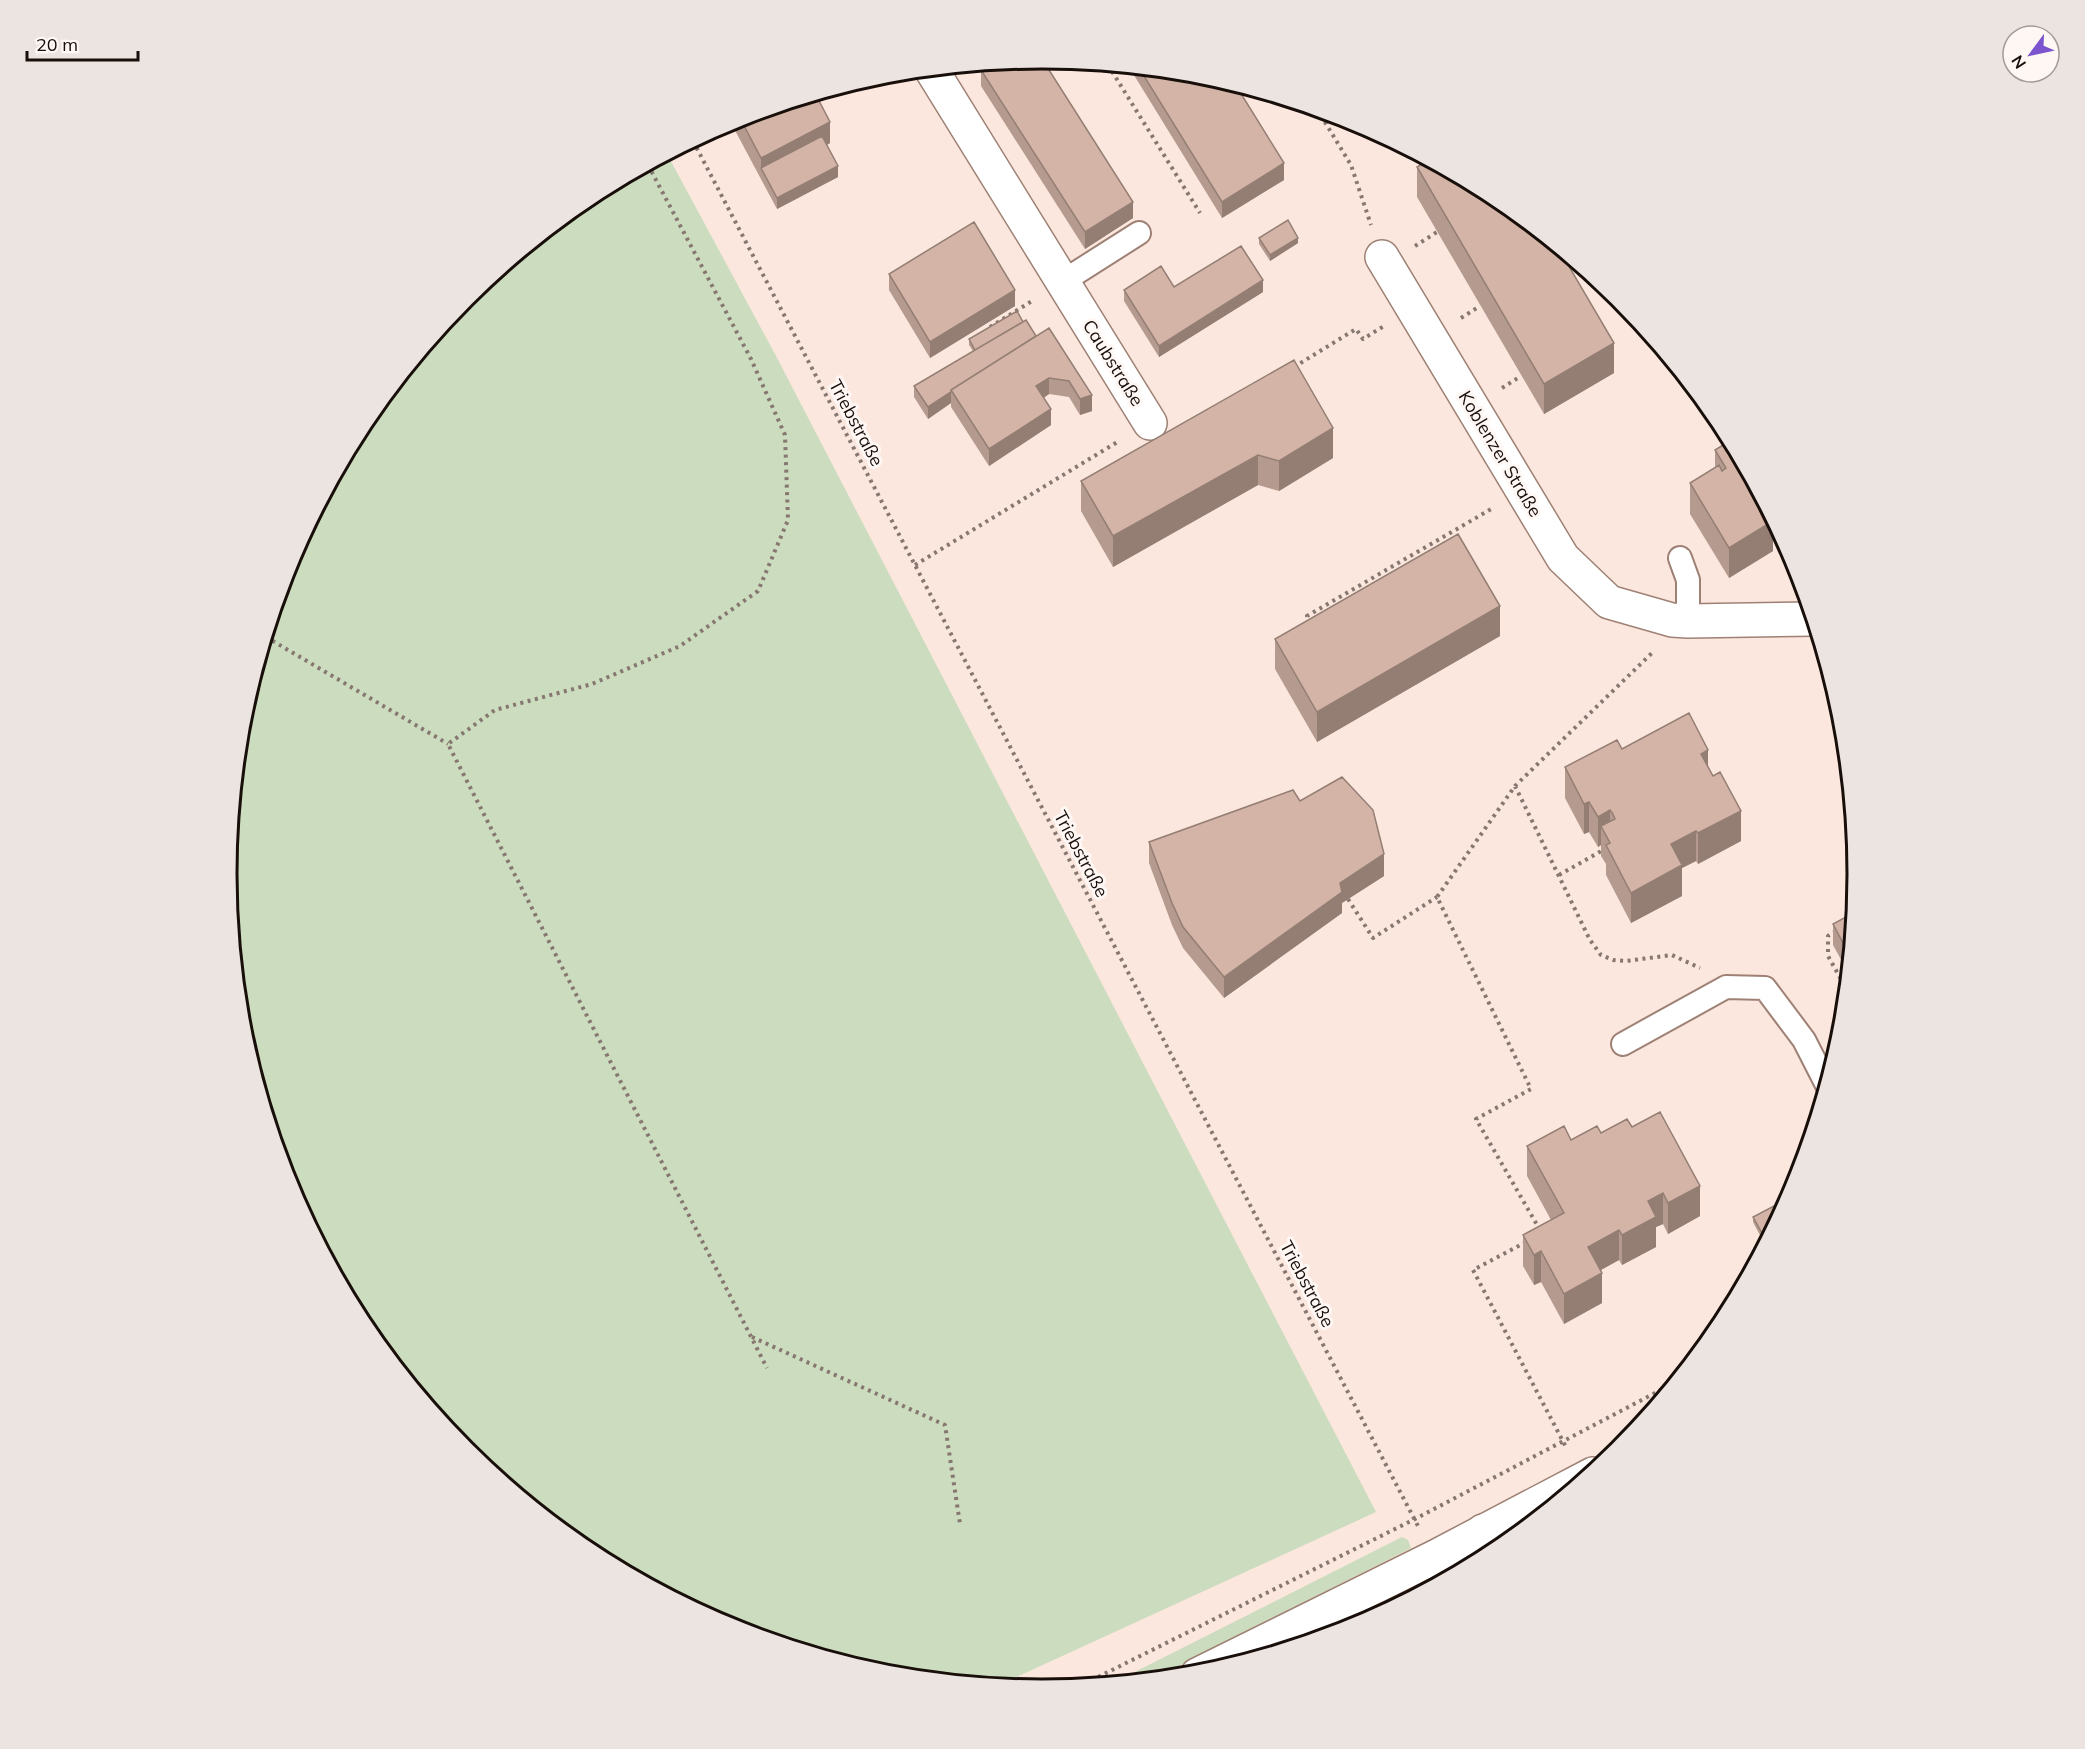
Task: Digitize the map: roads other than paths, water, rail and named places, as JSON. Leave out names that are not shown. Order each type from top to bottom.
[{"type":"street","name":"Caubstraße","points":[[935,76],[1150,423]]},
{"type":"street","name":"Koblenzer Straße","points":[[1382,257],[1563,558],[1609,602],[1680,621],[1806,619]]},
{"type":"street","points":[[1233,1657],[1435,1557],[1490,1542],[1539,1509]]},
{"type":"lane","points":[[1062,282],[1139,232]]},
{"type":"lane","points":[[1680,558],[1688,580],[1680,621]]},
{"type":"lane","points":[[1623,1044],[1725,987],[1765,988],[1804,1040],[1823,1076]]}]
